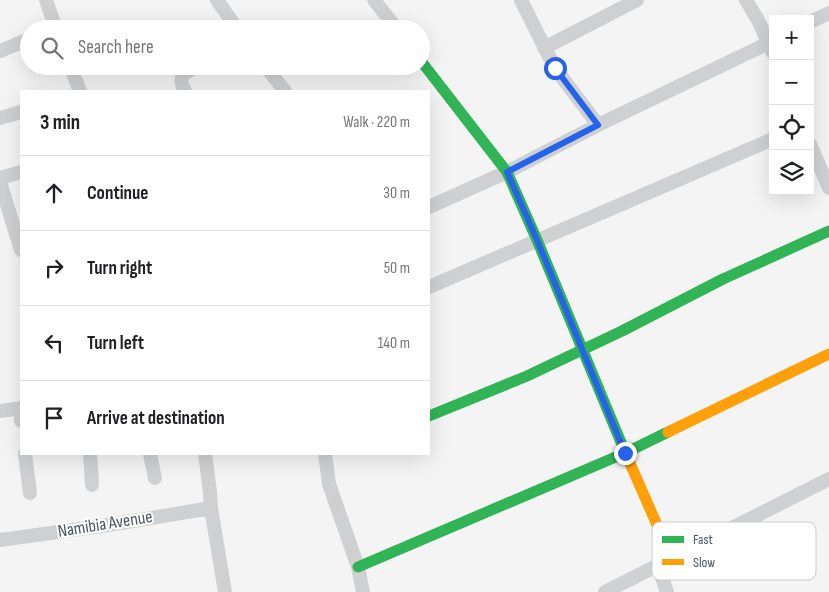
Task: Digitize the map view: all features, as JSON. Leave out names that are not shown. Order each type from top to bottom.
[{"type":"street","points":[[46,0],[53,20]]},
{"type":"street","points":[[217,0],[231,20]]},
{"type":"street","points":[[374,0],[389,20]]},
{"type":"street","points":[[521,0],[555,68],[598,125]]},
{"type":"street","points":[[544,48],[637,0]]},
{"type":"street","points":[[746,0],[769,41]]},
{"type":"street","points":[[814,20],[829,13]]},
{"type":"street","points":[[1,45],[20,41]]},
{"type":"street","points":[[430,207],[507,172],[598,125],[769,47]]},
{"type":"street","points":[[430,73],[507,172],[656,522]]},
{"type":"street","points":[[74,75],[80,90]]},
{"type":"street","points":[[184,75],[181,82],[185,90]]},
{"type":"street","points":[[272,75],[284,90]]},
{"type":"street","points":[[0,118],[20,112]]},
{"type":"street","points":[[430,287],[769,141]]},
{"type":"street","points":[[813,150],[829,188]]},
{"type":"street","points":[[0,178],[20,172]]},
{"type":"street","points":[[0,182],[20,242]]},
{"type":"street","points":[[430,416],[527,376],[723,279],[829,231]]},
{"type":"street","points":[[358,567],[625,453],[829,354]]},
{"type":"street","points":[[0,411],[20,412]]},
{"type":"street","points":[[25,455],[30,493]]},
{"type":"street","points":[[90,455],[92,485]]},
{"type":"street","points":[[150,455],[155,478]]},
{"type":"street","points":[[205,455],[210,508],[225,592]]},
{"type":"street","points":[[327,455],[329,484],[358,567],[363,592]]},
{"type":"street","points":[[745,522],[829,479]]},
{"type":"street","name":"Namibia Avenue","points":[[0,540],[115,524],[210,508]]},
{"type":"street","points":[[605,592],[652,569]]},
{"type":"street","points":[[663,580],[667,592]]},
{"type":"traffic: fast","points":[[430,73],[507,172],[625,452]]},
{"type":"traffic: fast","points":[[430,416],[527,376],[622,331],[723,279],[829,231]]},
{"type":"traffic: fast","points":[[358,567],[625,453],[668,432]]},
{"type":"traffic: slow","points":[[668,432],[829,354]]},
{"type":"traffic: slow","points":[[625,452],[656,522]]},
{"type":"route","points":[[555,68],[598,125],[507,172],[625,453]]}]
